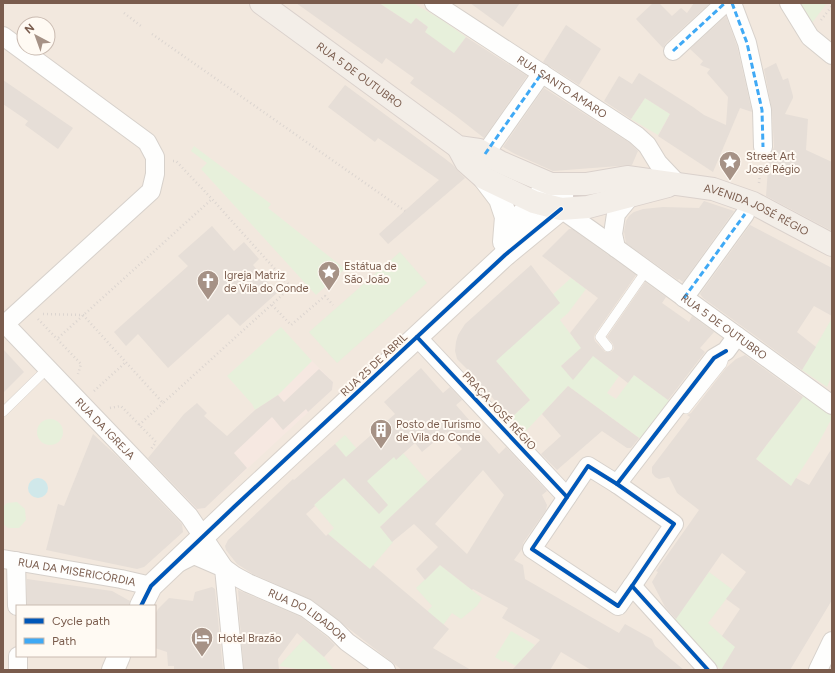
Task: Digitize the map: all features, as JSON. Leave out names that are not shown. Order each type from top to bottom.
[{"type":"main road","name":"RUA 5 DE OUTUBRO","points":[[261,3],[458,147],[466,162],[484,178],[534,202],[561,209],[588,208],[677,183]]},
{"type":"main road","name":"RUA 5 DE OUTUBRO","points":[[458,147],[479,150],[485,154],[557,184],[586,184],[627,177],[677,183]]},
{"type":"main road","name":"AVENIDA JOSÉ RÉGIO","points":[[677,183],[713,189],[753,203],[832,245]]},
{"type":"street","name":"RUA SANTO AMARO","points":[[434,3],[636,135],[647,144],[658,163],[677,183]]},
{"type":"street","points":[[673,51],[725,3]]},
{"type":"street","points":[[732,3],[747,43],[762,110],[763,147]]},
{"type":"street","points":[[789,3],[810,37],[832,55]]},
{"type":"street","points":[[3,36],[147,142],[155,157],[155,174],[151,191],[4,324]]},
{"type":"street","points":[[485,154],[542,73]]},
{"type":"street","points":[[484,178],[500,199],[506,217],[504,240],[505,255]]},
{"type":"street","points":[[534,202],[557,184],[561,209]]},
{"type":"street","points":[[616,248],[613,234],[616,214],[630,196]]},
{"type":"street","name":"RUA 25 DE ABRIL","points":[[505,255],[518,219],[534,202]]},
{"type":"street","name":"RUA 25 DE ABRIL","points":[[151,586],[505,255],[561,209]]},
{"type":"street","name":"RUA 5 DE OUTUBRO","points":[[561,209],[832,405]]},
{"type":"street","points":[[684,298],[745,214]]},
{"type":"street","name":"RUA DA IGREJA","points":[[4,324],[189,516],[224,568]]},
{"type":"street","points":[[617,484],[714,358],[726,351],[737,336]]},
{"type":"street","name":"PRAÇA JOSÉ RÉGIO","points":[[417,337],[567,497]]},
{"type":"street","points":[[588,466],[617,484],[674,524],[618,606],[532,549],[567,497],[588,466]]},
{"type":"street","points":[[172,566],[194,555],[224,568],[234,670]]},
{"type":"street","points":[[10,560],[17,605]]},
{"type":"street","name":"RUA DA MISERICÓRDIA","points":[[10,560],[121,579],[151,586]]},
{"type":"street","name":"RUA DO LIDADOR","points":[[224,568],[248,583],[306,608],[334,629],[347,642],[386,670]]},
{"type":"street","points":[[142,605],[151,586]]},
{"type":"street","points":[[632,586],[708,670]]},
{"type":"street","points":[[818,670],[832,641]]},
{"type":"street","points":[[347,642],[364,670]]},
{"type":"street","points":[[18,657],[18,670]]},
{"type":"street","points":[[113,670],[119,657]]},
{"type":"lane","points":[[608,347],[600,337],[646,271]]},
{"type":"lane","points":[[686,409],[722,364],[726,351]]},
{"type":"lane","points":[[3,412],[48,368]]},
{"type":"lane","points":[[673,641],[702,670]]},
{"type":"path","points":[[124,13],[141,26]]},
{"type":"path","points":[[152,34],[405,211]]},
{"type":"path","points":[[758,189],[763,147]]},
{"type":"path","points":[[139,424],[291,287],[176,161],[155,162]]},
{"type":"path","points":[[57,339],[212,199]]},
{"type":"path","points":[[272,305],[291,325],[325,296],[333,306]]},
{"type":"path","points":[[51,314],[83,315],[163,403]]},
{"type":"path","points":[[36,316],[81,364],[77,376]]},
{"type":"path","points":[[97,388],[126,362]]},
{"type":"path","points":[[108,408],[121,406],[156,442]]},
{"type":"shaded area","points":[[3,3],[832,3],[832,670],[3,670]]},
{"type":"shaded area","points":[[312,361],[333,382],[332,390],[205,508],[196,510],[176,488],[214,454],[255,410],[278,395]]},
{"type":"green space","points":[[379,3],[413,3],[442,20],[466,37],[457,49],[460,80],[425,32],[428,27],[416,18],[411,24]]},
{"type":"green space","points":[[800,3],[827,3],[812,23]]},
{"type":"green space","points":[[645,98],[670,114],[658,135],[631,119]]},
{"type":"green space","points":[[194,146],[271,204],[268,208],[345,269],[316,295],[201,169],[207,163],[191,151]]},
{"type":"green space","points":[[400,252],[427,283],[337,363],[309,332]]},
{"type":"green space","points":[[571,278],[586,289],[568,313],[560,320],[578,344],[586,337],[607,367],[619,376],[607,393],[616,399],[634,375],[671,402],[642,440],[568,386],[524,433],[511,418],[530,400],[496,361],[539,307]],"holes":[[[578,351],[573,379],[561,366]]]},
{"type":"green space","points":[[832,318],[832,375],[827,387],[802,370]]},
{"type":"green space","points":[[281,327],[312,361],[278,395],[255,410],[252,404],[227,376]]},
{"type":"green space","points":[[804,395],[832,416],[832,418],[818,444],[791,486],[756,459]]},
{"type":"green space","points":[[50,419],[59,423],[63,432],[59,441],[50,445],[41,441],[37,432],[41,423]]},
{"type":"green space","points":[[345,435],[361,454],[394,457],[396,459],[403,453],[428,482],[380,527],[393,542],[370,569],[328,534],[334,528],[312,502],[320,499],[355,468],[335,444]]},
{"type":"green space","points":[[17,502],[25,509],[26,520],[19,528],[8,528],[3,524],[3,507],[7,503]]},
{"type":"green space","points":[[440,565],[482,598],[477,606],[461,619],[452,613],[438,632],[421,619],[432,606],[416,588]]},
{"type":"green space","points":[[709,572],[733,590],[708,623],[731,644],[740,627],[735,648],[721,670],[674,621]]},
{"type":"green space","points":[[511,631],[535,645],[516,666],[505,660],[503,662],[495,657]]},
{"type":"green space","points":[[304,639],[324,657],[334,670],[304,670],[279,666]]},
{"type":"water","points":[[38,478],[45,481],[48,488],[45,495],[38,498],[31,495],[28,488],[31,481]]},
{"type":"building","points":[[296,3],[379,3],[411,24],[416,18],[428,27],[425,32],[454,53],[466,37],[527,76],[484,138],[410,83],[414,78],[386,58],[382,64]]},
{"type":"building","points":[[470,3],[520,3],[503,27]]},
{"type":"building","points":[[653,3],[659,3],[672,16],[681,8],[687,13],[694,3],[710,3],[666,43],[663,48],[636,19]]},
{"type":"building","points":[[726,16],[737,46],[752,112],[740,108],[713,172],[658,136],[670,114],[645,98],[631,119],[604,101],[619,76],[632,84],[639,73],[704,115],[726,125],[728,97],[707,73],[710,69],[700,65],[703,61],[690,49]]},
{"type":"building","points":[[566,25],[601,49],[579,85],[543,62]]},
{"type":"building","points":[[776,63],[783,80],[788,78],[793,96],[785,114],[808,119],[806,150],[832,162],[832,231],[766,196],[769,156],[774,147],[772,110],[764,69]]},
{"type":"building","points":[[3,80],[73,128],[58,149],[25,125],[28,121],[3,104]]},
{"type":"building","points":[[345,85],[444,158],[465,178],[388,244],[379,234],[439,180],[378,138],[375,142],[328,107]]},
{"type":"building","points":[[544,88],[630,143],[638,151],[632,165],[553,171],[503,147]]},
{"type":"building","points":[[704,201],[734,211],[683,282],[626,243],[624,232],[626,221],[634,212],[643,209],[663,207],[699,208]]},
{"type":"building","points":[[750,225],[832,268],[832,316],[814,306],[797,332],[816,347],[802,370],[703,298],[700,294]]},
{"type":"building","name":"Igreja Matriz de Vila do Conde","points":[[212,226],[234,251],[244,242],[259,259],[253,265],[277,293],[240,326],[228,314],[168,368],[138,334],[126,346],[114,332],[188,266],[178,256]]},
{"type":"building","points":[[569,229],[572,229],[636,275],[595,334],[595,341],[605,352],[611,352],[614,349],[613,344],[607,337],[645,282],[666,297],[662,303],[689,322],[692,316],[714,332],[700,348],[705,352],[668,400],[634,375],[628,383],[593,356],[573,380],[561,366],[581,348],[570,333],[598,298],[542,256]]},
{"type":"building","points":[[531,265],[560,303],[496,361],[530,400],[511,418],[480,384],[478,386],[466,374],[469,371],[457,359],[455,351],[456,342],[458,335],[465,324]]},
{"type":"building","points":[[3,349],[24,372],[3,393]]},
{"type":"building","points":[[745,355],[803,397],[756,459],[791,486],[796,478],[809,485],[832,448],[832,600],[790,670],[721,670],[735,647],[722,636],[740,609],[726,599],[746,572],[722,553],[676,619],[665,607],[652,582],[658,572],[656,571],[699,510],[677,493],[669,477],[659,479],[655,477],[652,473],[652,467],[690,417],[687,415],[691,413],[726,368],[736,359]]},
{"type":"building","points":[[421,368],[443,393],[450,387],[462,400],[456,405],[499,454],[506,447],[547,491],[542,495],[547,505],[546,510],[523,543],[522,549],[514,560],[523,565],[525,579],[619,633],[625,624],[652,639],[655,646],[684,670],[591,670],[561,652],[550,670],[512,670],[540,640],[502,618],[508,608],[473,589],[472,590],[440,565],[425,580],[416,569],[438,547],[414,524],[392,542],[380,527],[462,449],[446,432],[422,452],[415,443],[396,460],[394,457],[367,481],[388,505],[379,514],[344,478],[306,514],[326,536],[328,534],[370,569],[373,565],[449,629],[433,648],[471,670],[402,670],[312,600],[253,574],[237,564],[226,550],[225,546],[228,540],[293,479],[294,480],[335,444],[346,457],[395,414],[384,402]],"holes":[[[483,470],[504,495],[467,554],[435,524]]]},
{"type":"building","points":[[319,369],[333,382],[332,390],[308,412],[306,409],[283,430],[272,417],[234,453],[247,468],[205,508],[197,509],[148,458],[184,414],[197,403],[207,413],[204,416],[227,436],[255,410],[278,395],[284,402]]},
{"type":"building","points":[[568,386],[639,438],[631,448],[627,448],[602,431],[557,470],[541,454],[561,436],[542,414]]},
{"type":"building","points":[[93,434],[118,457],[182,524],[183,532],[144,567],[137,569],[46,550],[58,504],[64,506]]},
{"type":"building","points":[[27,579],[112,591],[130,601],[129,605],[27,605]]},
{"type":"building","points":[[212,587],[215,589],[223,670],[174,670],[174,666],[168,666],[167,652],[156,648],[156,613],[158,609],[169,598],[193,601],[195,592]]},
{"type":"building","points":[[238,590],[301,617],[335,645],[324,657],[297,633],[278,659],[279,670],[244,670]]},
{"type":"marked path","points":[[673,51],[725,3]]},
{"type":"marked path","points":[[732,3],[747,43],[762,110],[763,147]]},
{"type":"marked path","points":[[485,154],[542,73]]},
{"type":"marked path","points":[[684,298],[745,214]]},
{"type":"cycle path","points":[[142,605],[151,586],[234,507],[505,255],[561,209]]},
{"type":"cycle path","points":[[417,337],[567,497]]},
{"type":"cycle path","points":[[708,670],[632,586],[618,606],[532,549],[588,466],[617,484],[714,358],[726,351]]},
{"type":"cycle path","points":[[617,484],[674,524],[632,586]]},
{"type":"place","name":"Street Art José Régio","points":[[730,182]]},
{"type":"place","name":"Estátua de São João","points":[[329,292]]},
{"type":"place","name":"Igreja Matriz de Vila do Conde","points":[[208,300]]},
{"type":"place","name":"Posto de Turismo de Vila do Conde","points":[[381,450]]},
{"type":"place","name":"Hotel Brazão","points":[[202,658]]}]
